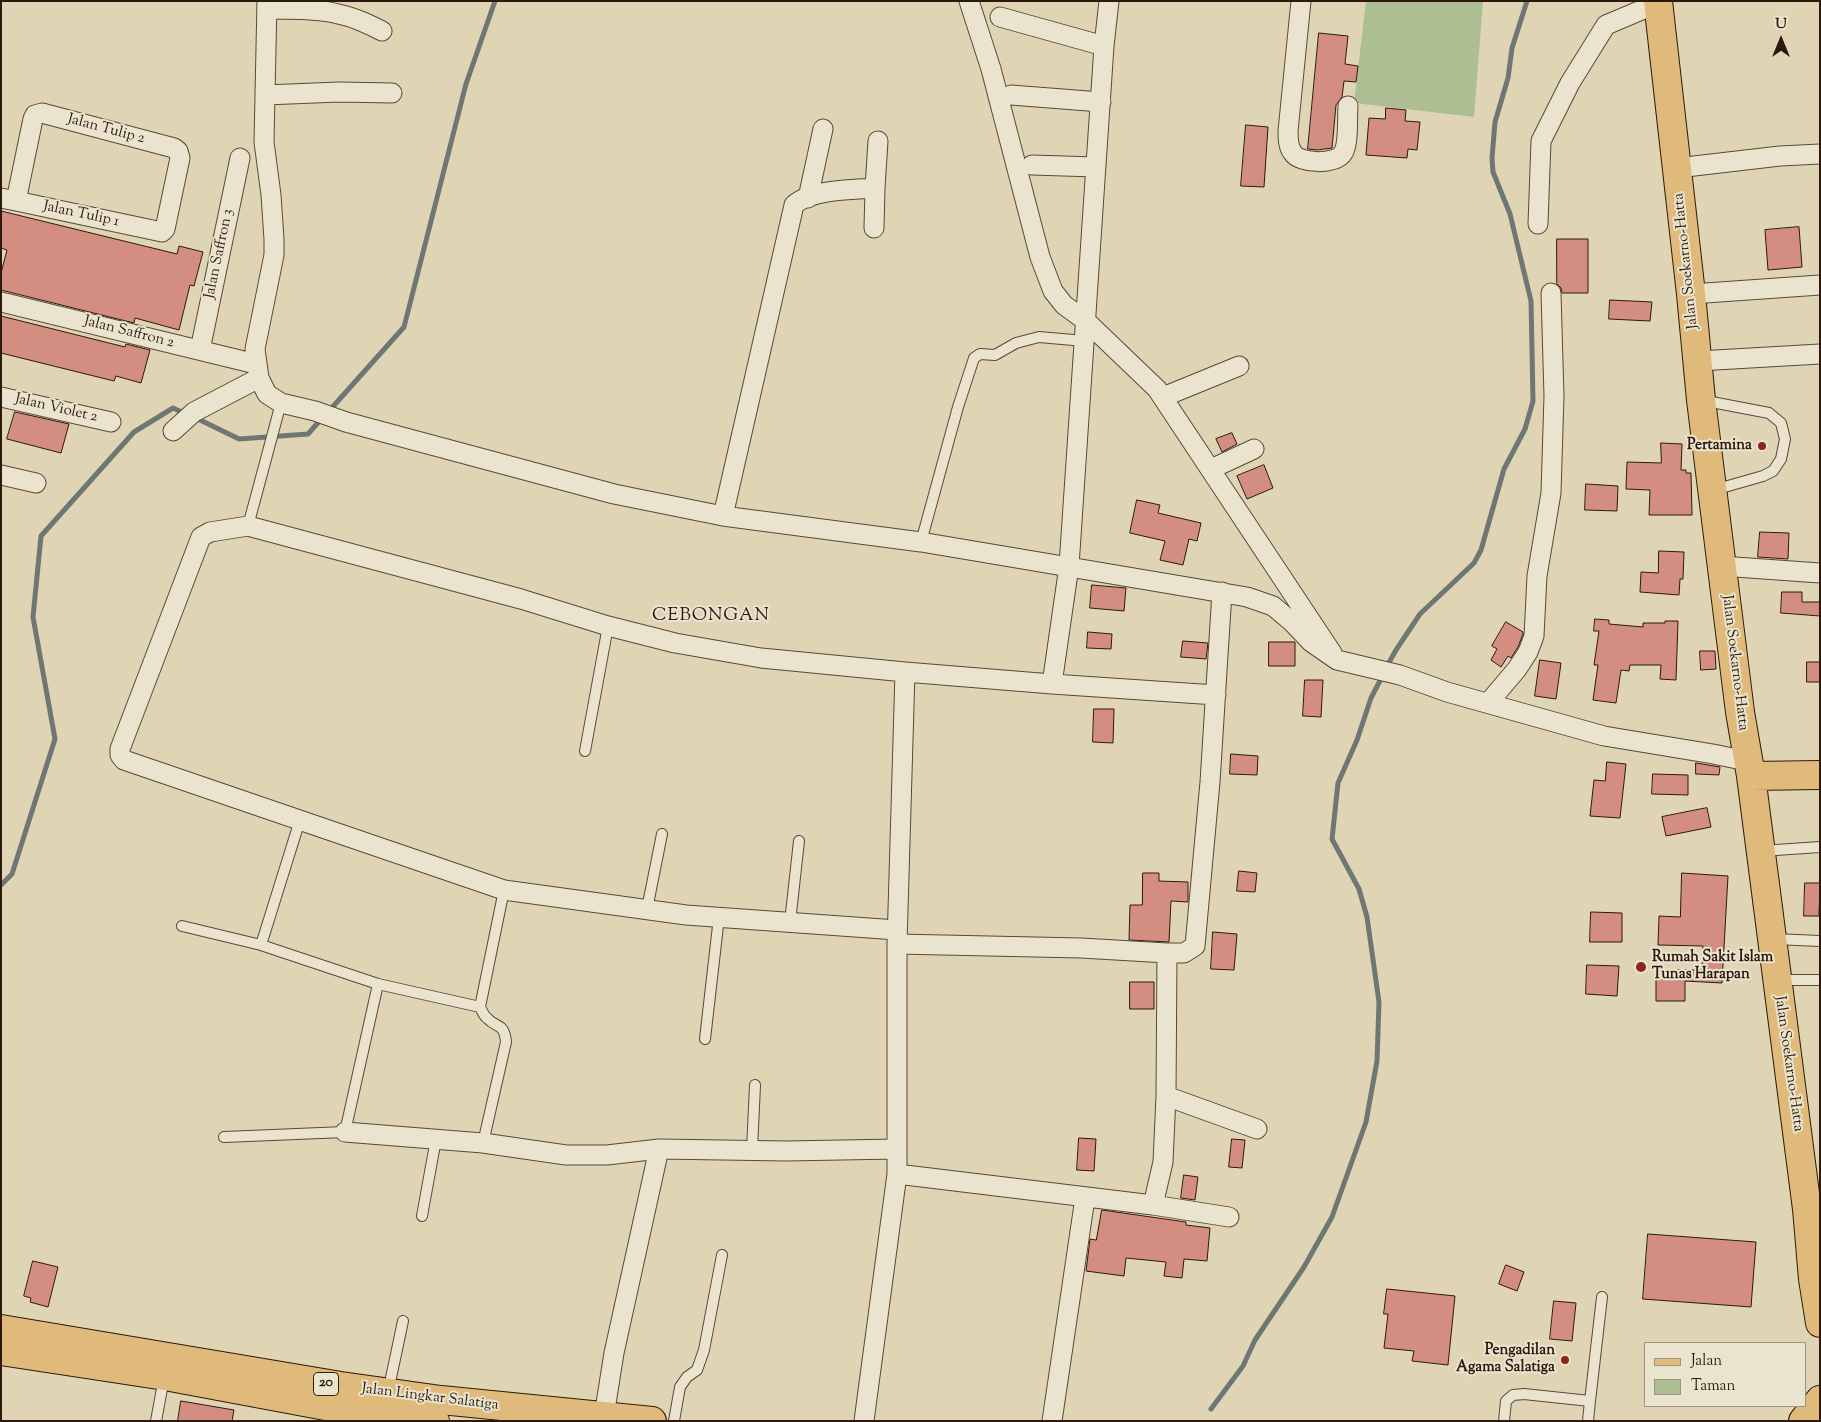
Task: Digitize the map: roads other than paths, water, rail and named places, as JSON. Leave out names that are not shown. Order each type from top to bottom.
[{"type":"main road","name":"Jalan Soekarno-Hatta","points":[[1658,2],[1678,168],[1698,361],[1700,400],[1807,1209],[1820,1324]]},
{"type":"main road","points":[[1749,768],[1820,775]]},
{"type":"main road","name":"Jalan Lingkar Salatiga","points":[[1,1329],[388,1393],[652,1421]]},
{"type":"main road","name":"Jalan Lingkar Salatiga","points":[[1,1350],[165,1376],[346,1410],[435,1421]]},
{"type":"main road","points":[[1804,1421],[1820,1400]]},
{"type":"street","points":[[969,1],[991,69],[1040,257],[1053,292],[1064,305],[1086,321],[1149,381],[1163,397],[1337,660]]},
{"type":"street","points":[[1052,684],[1069,566],[1104,46],[1109,1]]},
{"type":"street","points":[[1301,1],[1288,131],[1288,141],[1296,157],[1318,162],[1337,159],[1344,153],[1348,106]]},
{"type":"street","points":[[1538,224],[1540,141],[1570,83],[1606,25],[1658,2]]},
{"type":"street","points":[[382,30],[356,19],[337,14],[267,5],[264,142],[271,195],[274,255],[255,349],[258,371],[267,394],[281,404],[315,411],[346,422],[614,494],[723,516],[921,542],[1247,597],[1273,606],[1311,642],[1337,660],[1400,675],[1447,692],[1489,702],[1541,720],[1604,736],[1713,754],[1749,768]]},
{"type":"street","points":[[1000,17],[1104,46]]},
{"type":"street","points":[[265,94],[340,92],[392,94]]},
{"type":"street","points":[[1011,95],[1101,102]]},
{"type":"street","name":"Jalan Tulip 2","points":[[9,199],[33,119],[35,115],[42,113],[176,149],[180,158],[165,229],[160,231]]},
{"type":"street","points":[[808,198],[823,129]]},
{"type":"street","points":[[874,228],[878,141]]},
{"type":"street","points":[[1678,168],[1780,156],[1820,154]]},
{"type":"street","name":"Jalan Saffron 3","points":[[200,350],[240,158]]},
{"type":"street","points":[[1032,165],[1096,167]]},
{"type":"street","points":[[723,516],[794,205],[800,200],[835,191],[876,188]]},
{"type":"street","name":"Jalan Tulip 1","points":[[9,199],[160,231]]},
{"type":"street","points":[[1691,294],[1820,285]]},
{"type":"street","points":[[1489,702],[1517,669],[1528,652],[1534,636],[1537,576],[1551,493],[1554,396],[1551,293]]},
{"type":"street","name":"Jalan Saffron 2","points":[[1,302],[200,350],[258,371]]},
{"type":"street","points":[[1698,361],[1820,354]]},
{"type":"street","points":[[1163,397],[1239,366]]},
{"type":"street","points":[[183,422],[258,371]]},
{"type":"street","name":"Jalan Violet 2","points":[[1,397],[111,422]]},
{"type":"street","points":[[1211,469],[1254,449]]},
{"type":"street","points":[[1,475],[36,484]]},
{"type":"street","points":[[1216,695],[905,672],[761,658],[675,643],[608,626],[521,599],[248,526],[210,532],[201,537],[120,749],[120,755],[124,760],[504,890],[686,915],[790,922],[897,937],[1184,953],[1195,946],[1216,695],[1222,592]]},
{"type":"street","points":[[1722,566],[1820,573]]},
{"type":"street","points":[[864,1421],[897,1174],[897,937],[905,672]]},
{"type":"street","points":[[1153,1205],[1163,1162],[1166,1096],[1167,953]]},
{"type":"street","points":[[1166,1096],[1257,1129]]},
{"type":"street","points":[[345,1132],[484,1143],[566,1155],[607,1155],[659,1149],[844,1151],[898,1149]]},
{"type":"street","points":[[604,1416],[614,1353],[659,1149]]},
{"type":"street","points":[[897,1174],[1153,1205],[1229,1217]]},
{"type":"street","points":[[1052,1421],[1086,1198]]},
{"type":"lane","points":[[921,542],[958,407],[974,358],[980,354],[995,356],[1016,343],[1039,337],[1085,341]]},
{"type":"lane","points":[[1700,400],[1769,413],[1781,423],[1784,439],[1781,459],[1772,471],[1763,476],[1712,490]]},
{"type":"lane","points":[[248,526],[281,404]]},
{"type":"lane","points":[[585,751],[608,626]]},
{"type":"lane","points":[[261,944],[300,820]]},
{"type":"lane","points":[[647,909],[662,834]]},
{"type":"lane","points":[[790,922],[799,841]]},
{"type":"lane","points":[[1759,851],[1820,847]]},
{"type":"lane","points":[[484,1143],[506,1042],[505,1032],[498,1025],[487,1019],[480,1008],[504,890]]},
{"type":"lane","points":[[705,1039],[719,917]]},
{"type":"lane","points":[[182,926],[261,944],[378,984],[480,1008]]},
{"type":"lane","points":[[1771,938],[1820,941]]},
{"type":"lane","points":[[1776,980],[1820,980]]},
{"type":"lane","points":[[224,1136],[345,1132],[378,984]]},
{"type":"lane","points":[[752,1150],[755,1085]]},
{"type":"lane","points":[[422,1216],[436,1139]]},
{"type":"lane","points":[[674,1421],[680,1387],[687,1377],[697,1370],[704,1350],[722,1255]]},
{"type":"lane","points":[[1588,1421],[1602,1297]]},
{"type":"lane","points":[[388,1393],[403,1321]]},
{"type":"lane","points":[[156,1421],[165,1376]]},
{"type":"lane","points":[[1504,1421],[1506,1401],[1513,1395],[1524,1394],[1590,1401]]},
{"type":"waterway","points":[[329,411],[404,327],[466,84],[495,1]]},
{"type":"waterway","points":[[1386,668],[1420,614],[1474,563],[1481,550],[1504,469],[1525,429],[1533,401],[1531,301],[1510,214],[1493,172],[1492,158],[1495,122],[1508,78],[1512,48],[1527,1]]},
{"type":"waterway","points":[[1,885],[12,874],[55,739],[33,617],[41,536],[134,432],[173,408],[186,414]]},
{"type":"waterway","points":[[194,417],[239,439],[308,434],[323,417]]},
{"type":"waterway","points":[[1211,1409],[1243,1366],[1255,1340],[1304,1267],[1332,1217],[1366,1122],[1377,1061],[1379,1002],[1367,917],[1359,889],[1332,839],[1338,783],[1357,740],[1371,698],[1383,675]]},
{"type":"place","name":"Pertamina","points":[[1762,446]]},
{"type":"place","name":"Rumah Sakit Islam Tunas Harapan","points":[[1641,967]]},
{"type":"place","name":"Pengadilan Agama Salatiga","points":[[1565,1360]]},
{"type":"district","name":"CEBONGAN","points":[[711,617]]}]
